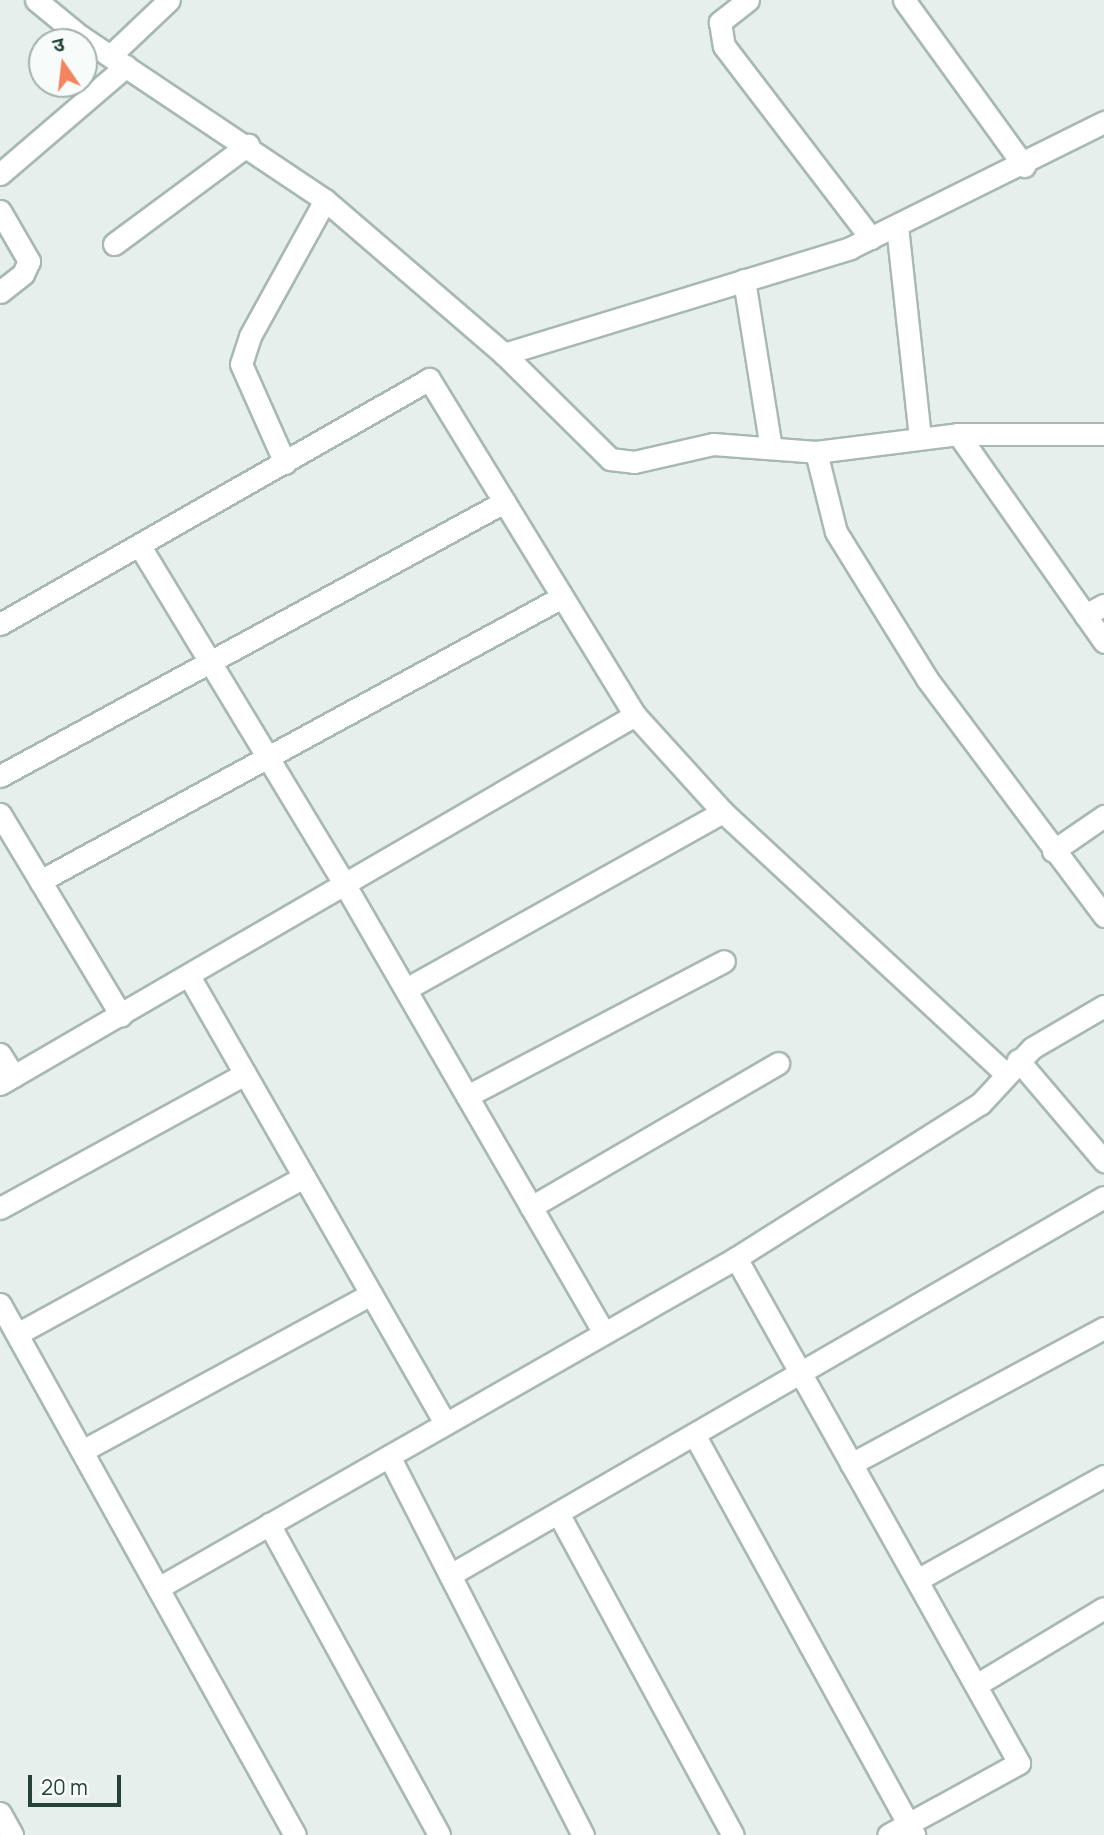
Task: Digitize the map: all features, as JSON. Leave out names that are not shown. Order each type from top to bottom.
[{"type":"street","points":[[36,0],[118,61],[248,145],[325,200],[504,354],[610,459],[634,462],[713,444],[816,452],[958,434],[1104,434]]},
{"type":"street","points":[[0,174],[118,61],[169,0]]},
{"type":"street","points":[[748,0],[720,22],[721,39],[871,238]]},
{"type":"street","points":[[904,0],[1024,166]]},
{"type":"street","points":[[504,354],[871,238],[1024,166],[1104,121]]},
{"type":"street","points":[[114,244],[248,145]]},
{"type":"street","points":[[285,463],[244,381],[243,349],[325,200]]},
{"type":"street","points":[[0,211],[29,261],[23,274],[0,292]]},
{"type":"street","points":[[897,226],[920,438]]},
{"type":"street","points":[[744,280],[771,448]]},
{"type":"street","points":[[0,624],[141,548],[429,379],[635,715],[723,812],[1012,1067],[1104,1161]]},
{"type":"street","points":[[958,434],[1104,642]]},
{"type":"street","points":[[816,452],[836,532],[926,679],[1104,916]]},
{"type":"street","points":[[0,776],[504,502]]},
{"type":"street","points":[[141,548],[407,989],[604,1333]]},
{"type":"street","points":[[40,881],[562,597]]},
{"type":"street","points":[[1085,615],[1104,605]]},
{"type":"street","points":[[0,1054],[7,1080],[635,715]]},
{"type":"street","points":[[407,989],[723,812]]},
{"type":"street","points":[[0,814],[121,1015]]},
{"type":"street","points":[[1053,851],[1104,816]]},
{"type":"street","points":[[467,1096],[724,961]]},
{"type":"street","points":[[189,976],[445,1423]]},
{"type":"street","points":[[158,1588],[736,1258],[980,1104],[1012,1067],[1104,1006]]},
{"type":"street","points":[[531,1207],[778,1063]]},
{"type":"street","points":[[0,1208],[245,1074]]},
{"type":"street","points":[[17,1334],[304,1177]]},
{"type":"street","points":[[450,1575],[802,1375],[1104,1197]]},
{"type":"street","points":[[736,1258],[1019,1763],[911,1829],[888,1835]]},
{"type":"street","points":[[82,1451],[371,1294]]},
{"type":"street","points":[[0,1304],[295,1835]]},
{"type":"street","points":[[851,1464],[1104,1328]]},
{"type":"street","points":[[695,1436],[911,1829]]},
{"type":"street","points":[[389,1456],[583,1835]]},
{"type":"street","points":[[916,1580],[1104,1476]]},
{"type":"street","points":[[558,1514],[733,1835]]},
{"type":"street","points":[[269,1524],[439,1835]]},
{"type":"street","points":[[976,1685],[1104,1608]]},
{"type":"street","points":[[0,1813],[12,1835]]}]
